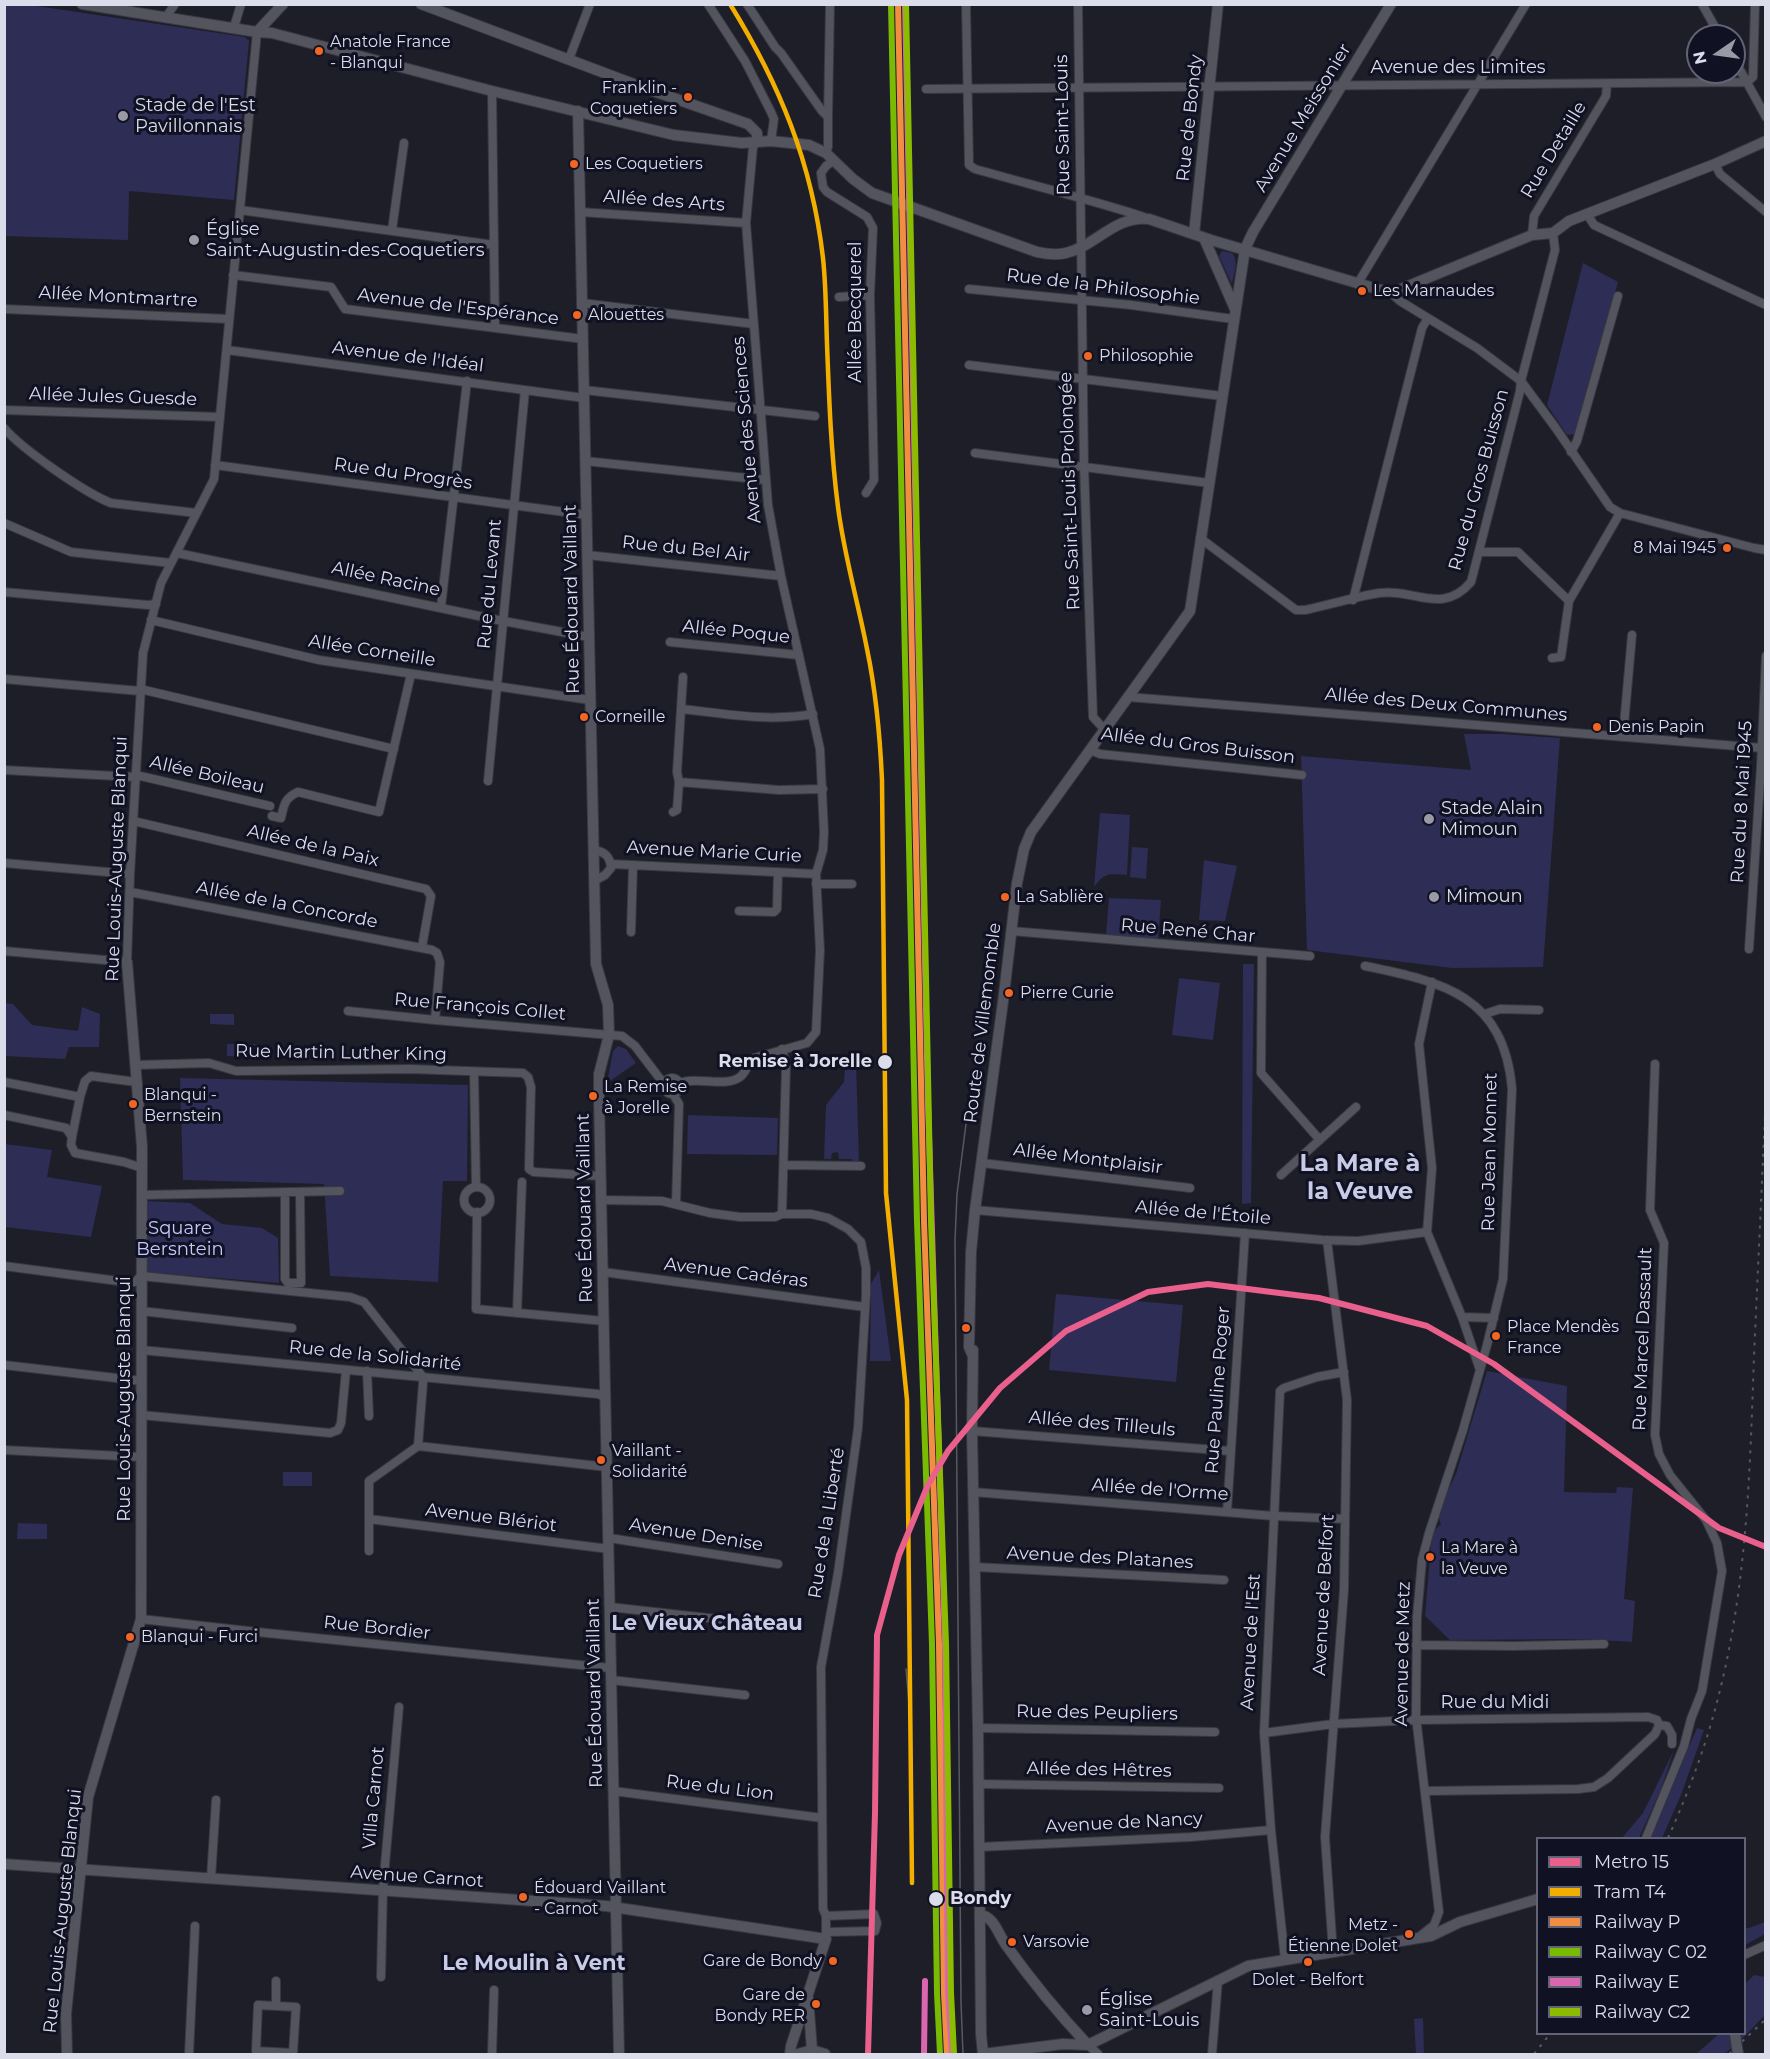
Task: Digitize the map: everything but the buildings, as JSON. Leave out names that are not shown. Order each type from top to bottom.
[{"type":"street","points":[[82,4],[272,33],[492,91],[674,135],[742,143],[771,141],[809,145],[830,156],[863,188],[883,198],[1037,252],[1065,253],[1082,246],[1121,223],[1138,218],[1149,219]]},
{"type":"street","points":[[166,16],[175,4]]},
{"type":"street","points":[[234,27],[241,4]]},
{"type":"street","points":[[257,32],[282,4]]},
{"type":"street","points":[[421,4],[639,87],[748,124],[757,133],[757,141]]},
{"type":"street","points":[[569,59],[590,4]]},
{"type":"street","points":[[708,4],[745,61],[771,112],[774,119],[771,141]]},
{"type":"street","points":[[747,4],[775,47],[828,117]]},
{"type":"street","points":[[830,4],[828,147],[830,156]]},
{"type":"street","points":[[966,4],[967,155],[969,165],[975,169],[1098,202],[1199,236],[1390,293],[1477,348],[1521,381],[1610,507],[1620,513],[1754,548],[1766,549]]},
{"type":"street","name":"Rue Saint-Louis","points":[[1078,4],[1082,246]]},
{"type":"street","name":"Rue de Bondy","points":[[1199,236],[1209,86],[1218,4]]},
{"type":"street","name":"Avenue Meissonier","points":[[1209,483],[1245,249],[1253,232],[1391,4]]},
{"type":"street","points":[[1358,283],[1526,4]]},
{"type":"street","points":[[1702,4],[1713,24]]},
{"type":"street","points":[[1755,4],[1754,77],[1747,82],[1766,117]]},
{"type":"street","name":"Rue Louis-Auguste Blanqui","points":[[67,2055],[66,2014],[88,1797],[141,1619],[142,1168],[128,962],[130,874],[143,653],[161,583],[214,479],[257,32]]},
{"type":"street","points":[[1746,65],[1753,60]]},
{"type":"street","name":"Avenue des Limites","points":[[967,89],[1747,82]]},
{"type":"street","name":"Rue Detaille","points":[[1532,235],[1534,216],[1606,96],[1606,84]]},
{"type":"street","points":[[926,89],[967,89]]},
{"type":"street","points":[[492,91],[495,328]]},
{"type":"street","name":"Rue Édouard Vaillant","points":[[578,111],[596,964],[608,1005],[609,1035],[599,1074],[600,1200],[619,2055]]},
{"type":"street","name":"Avenue des Sciences","points":[[680,1083],[688,1080],[710,1082],[737,1078],[754,1058],[807,1043],[816,1032],[820,950],[816,879],[825,832],[823,789],[820,749],[781,576],[768,506],[746,223],[753,147],[757,141]]},
{"type":"street","points":[[1390,293],[1532,235],[1553,234],[1569,221],[1715,164],[1766,141]]},
{"type":"street","points":[[392,230],[404,143]]},
{"type":"street","points":[[1715,164],[1766,148]]},
{"type":"street","name":"Allée Becquerel","points":[[830,156],[821,173],[823,187],[827,192],[867,217],[873,228],[870,295],[874,480],[866,493]]},
{"type":"street","points":[[1715,164],[1720,174],[1766,212]]},
{"type":"street","points":[[240,210],[494,245]]},
{"type":"street","name":"Allée des Arts","points":[[580,212],[746,223]]},
{"type":"street","points":[[1587,214],[1594,225],[1766,305]]},
{"type":"street","name":"Rue du Gros Buisson","points":[[1200,538],[1296,610],[1381,593],[1443,600],[1463,591],[1471,582],[1520,391],[1555,250],[1553,234]]},
{"type":"street","points":[[1199,236],[1234,314]]},
{"type":"street","name":"Rue Saint-Louis Prolongée","points":[[1082,246],[1084,466],[1093,717],[1105,730]]},
{"type":"street","name":"Avenue de l'Espérance","points":[[233,275],[331,287],[345,309],[583,339]]},
{"type":"street","name":"Rue de la Philosophie","points":[[969,289],[1234,314]]},
{"type":"street","points":[[838,297],[870,295]]},
{"type":"street","points":[[1571,452],[1577,441],[1618,296]]},
{"type":"street","points":[[582,303],[754,324]]},
{"type":"street","name":"Allée Montmartre","points":[[4,309],[229,320]]},
{"type":"street","points":[[1353,600],[1422,328],[1428,318]]},
{"type":"street","name":"Avenue de l'Idéal","points":[[227,350],[525,390],[815,416]]},
{"type":"street","points":[[969,365],[1222,396]]},
{"type":"street","points":[[441,607],[467,381]]},
{"type":"street","name":"Rue du Levant","points":[[488,781],[525,390]]},
{"type":"street","name":"Allée Jules Guesde","points":[[4,410],[220,417]]},
{"type":"street","points":[[4,429],[84,489],[111,502],[196,513]]},
{"type":"street","points":[[975,453],[1209,483]]},
{"type":"street","points":[[585,461],[766,480]]},
{"type":"street","name":"Rue du Progrès","points":[[215,465],[587,515]]},
{"type":"street","name":"Route de Villemomble","points":[[983,2054],[972,1431],[972,1354],[978,1253],[974,1242],[975,1210],[1017,883],[1026,842],[1031,832],[1190,611],[1209,483]]},
{"type":"street","points":[[1552,658],[1561,657],[1569,601],[1620,513]]},
{"type":"street","points":[[4,523],[71,552],[171,563]]},
{"type":"street","points":[[1479,552],[1518,552],[1569,601]]},
{"type":"street","name":"Allée Racine","points":[[177,553],[589,637]]},
{"type":"street","name":"Rue du Bel Air","points":[[587,555],[781,576]]},
{"type":"street","points":[[4,592],[156,604]]},
{"type":"street","name":"Allée Corneille","points":[[151,620],[319,660],[591,700]]},
{"type":"street","points":[[1623,736],[1632,635]]},
{"type":"street","name":"Allée Poque","points":[[669,642],[800,655]]},
{"type":"street","name":"Rue du 8 Mai 1945","points":[[1749,949],[1766,656]]},
{"type":"street","points":[[272,816],[281,818],[284,803],[288,797],[298,792],[379,812],[411,674]]},
{"type":"street","points":[[673,812],[677,810],[680,782],[677,772],[683,677]]},
{"type":"street","points":[[4,679],[140,690],[394,749]]},
{"type":"street","name":"Allée des Deux Communes","points":[[1128,697],[1762,748]]},
{"type":"street","points":[[682,709],[768,718],[813,714]]},
{"type":"street","name":"Allée du Gros Buisson","points":[[1090,750],[1100,754],[1302,775]]},
{"type":"street","name":"Allée Boileau","points":[[4,770],[136,776],[270,806]]},
{"type":"street","points":[[680,782],[779,790],[823,789]]},
{"type":"street","name":"Allée de la Paix","points":[[133,821],[426,889],[431,896],[422,947]]},
{"type":"street","name":"Avenue Marie Curie","points":[[594,850],[605,853],[611,864],[609,872],[594,881]]},
{"type":"street","points":[[4,863],[130,874]]},
{"type":"street","name":"Avenue Marie Curie","points":[[611,864],[778,872],[852,884]]},
{"type":"street","points":[[631,933],[633,865]]},
{"type":"street","points":[[739,911],[774,912],[777,909],[778,872]]},
{"type":"street","name":"Allée de la Concorde","points":[[130,892],[432,950],[437,954],[440,962],[435,1020]]},
{"type":"street","name":"Rue René Char","points":[[1011,931],[1262,952],[1260,1073],[1320,1140]]},
{"type":"street","points":[[4,951],[128,962]]},
{"type":"street","points":[[1262,952],[1310,956]]},
{"type":"street","name":"Rue Jean Monnet","points":[[1365,966],[1417,976],[1457,992],[1485,1014],[1506,1052],[1512,1089],[1505,1257],[1503,1279],[1480,1370]]},
{"type":"street","points":[[1432,982],[1419,1044],[1432,1168],[1427,1232],[1462,1317],[1480,1370]]},
{"type":"street","points":[[1485,1014],[1500,1009],[1539,1010]]},
{"type":"street","name":"Rue François Collet","points":[[348,1011],[609,1035]]},
{"type":"street","points":[[609,1035],[622,1036],[629,1040],[664,1084],[666,1091],[673,1094],[678,1104],[676,1204]]},
{"type":"street","points":[[782,1049],[786,1066],[782,1214]]},
{"type":"street","name":"Rue Martin Luther King","points":[[136,1065],[209,1063],[236,1071],[410,1069],[523,1074],[528,1077],[531,1087],[529,1169],[534,1172],[600,1176]]},
{"type":"street","name":"Rue Marcel Dassault","points":[[1647,1837],[1684,1746],[1702,1691],[1722,1571],[1717,1543],[1706,1520],[1670,1475],[1659,1454],[1655,1436],[1664,1243],[1650,1210],[1655,1064]]},
{"type":"street","points":[[474,1072],[476,1187]]},
{"type":"street","points":[[136,1082],[92,1076],[85,1081],[71,1145],[75,1153],[124,1162],[142,1168]]},
{"type":"street","points":[[664,1084],[670,1078],[680,1083],[679,1089],[673,1094]]},
{"type":"street","points":[[4,1082],[80,1097]]},
{"type":"street","points":[[1281,1175],[1356,1107]]},
{"type":"street","points":[[4,1115],[66,1128],[72,1137]]},
{"type":"street","name":"Allée Montplaisir","points":[[981,1163],[1190,1188]]},
{"type":"street","points":[[784,1165],[861,1166]]},
{"type":"street","points":[[517,1313],[522,1182]]},
{"type":"street","points":[[476,1187],[486,1191],[490,1200],[486,1209],[477,1212],[468,1209],[464,1200],[468,1191],[476,1187]]},
{"type":"street","points":[[142,1195],[340,1191]]},
{"type":"street","points":[[285,1193],[285,1279],[288,1283],[297,1284],[301,1283],[300,1193]]},
{"type":"street","name":"Rue de la Liberté","points":[[600,1200],[662,1201],[710,1214],[740,1217],[811,1214],[828,1218],[848,1229],[861,1242],[866,1268],[858,1428],[838,1573],[821,1667],[823,1909],[826,1916],[826,1935],[790,2055]]},
{"type":"street","name":"Allée de l'Étoile","points":[[975,1210],[1327,1240],[1358,1240],[1427,1232]]},
{"type":"street","points":[[477,1212],[476,1309],[604,1321]]},
{"type":"street","name":"Rue Pauline Roger","points":[[1227,1512],[1245,1233]]},
{"type":"street","name":"Avenue de Belfort","points":[[1327,1240],[1347,1400],[1344,1590],[1325,1837],[1333,1952]]},
{"type":"street","points":[[4,1266],[126,1282],[135,1282],[141,1276],[355,1297],[364,1302],[423,1377],[418,1446]]},
{"type":"street","name":"Avenue Cadéras","points":[[603,1272],[865,1307]]},
{"type":"street","points":[[141,1311],[292,1328]]},
{"type":"street","points":[[1462,1317],[1494,1318]]},
{"type":"street","name":"Rue de la Solidarité","points":[[141,1350],[598,1394],[605,1397]]},
{"type":"street","points":[[4,1365],[142,1381]]},
{"type":"street","points":[[141,1415],[330,1433],[338,1430],[340,1423],[346,1370]]},
{"type":"street","name":"Avenue de Metz","points":[[1419,1937],[1429,1930],[1438,1918],[1439,1912],[1416,1720],[1416,1645],[1422,1560],[1480,1370]]},
{"type":"street","points":[[367,1371],[369,1416]]},
{"type":"street","name":"Avenue de l'Est","points":[[1285,1960],[1271,1830],[1264,1733],[1280,1391],[1317,1377],[1344,1372]]},
{"type":"street","name":"Allée des Tilleuls","points":[[972,1431],[1230,1451]]},
{"type":"street","points":[[369,1551],[369,1481],[418,1446],[607,1467]]},
{"type":"street","points":[[4,1450],[141,1457]]},
{"type":"street","name":"Allée de l'Orme","points":[[973,1492],[1274,1516],[1345,1519]]},
{"type":"street","name":"Avenue Blériot","points":[[369,1519],[609,1543]]},
{"type":"street","name":"Avenue Denise","points":[[609,1543],[778,1564]]},
{"type":"street","name":"Avenue des Platanes","points":[[975,1567],[1224,1580]]},
{"type":"street","points":[[610,1607],[753,1623]]},
{"type":"street","name":"Rue Bordier","points":[[141,1619],[610,1668]]},
{"type":"street","points":[[1416,1645],[1604,1644]]},
{"type":"street","points":[[611,1680],[745,1695]]},
{"type":"street","name":"Villa Carnot","points":[[381,1977],[384,1892],[399,1707]]},
{"type":"street","name":"Rue du Midi","points":[[1264,1733],[1333,1724],[1416,1720],[1648,1717],[1657,1720],[1659,1725]]},
{"type":"street","points":[[1425,1791],[1594,1787],[1608,1778],[1655,1734],[1659,1725],[1667,1726],[1672,1735],[1672,1744]]},
{"type":"street","name":"Rue des Peupliers","points":[[978,1728],[1215,1732]]},
{"type":"street","name":"Allée des Hêtres","points":[[978,1784],[1219,1788]]},
{"type":"street","name":"Rue du Lion","points":[[613,1791],[822,1818]]},
{"type":"street","points":[[211,1878],[216,1800]]},
{"type":"street","name":"Avenue de Nancy","points":[[979,1847],[1191,1837],[1271,1830]]},
{"type":"street","name":"Avenue Carnot","points":[[4,1864],[615,1907],[826,1935]]},
{"type":"street","points":[[1086,2050],[1248,1966],[1419,1937],[1442,1931],[1460,1922],[1536,1900]]},
{"type":"street","points":[[826,1916],[874,1914],[877,1923],[875,1931],[826,1935]]},
{"type":"street","points":[[980,1915],[991,1919],[1042,1994],[1086,2050]]},
{"type":"street","points":[[189,2055],[195,1926]]},
{"type":"street","points":[[1746,1954],[1766,1945]]},
{"type":"street","points":[[1212,2055],[1218,1980]]},
{"type":"street","points":[[276,1981],[276,2006]]},
{"type":"street","points":[[492,2055],[494,1990]]},
{"type":"street","name":"Rue de la Liberté","points":[[808,1994],[812,2050]]},
{"type":"street","points":[[258,2005],[296,2007],[293,2053],[274,2053],[256,2051],[258,2005]]},
{"type":"street","points":[[1735,2035],[1738,2055]]},
{"type":"street","points":[[983,2054],[1063,2044],[1098,2055]]},
{"type":"street","points":[[798,2055],[812,2050],[825,2055]]},
{"type":"green space","name":"Stade de l'Est Pavillonnais","points":[[5,4],[30,5],[245,37],[249,41],[234,200],[129,191],[128,240],[5,236]]},
{"type":"green space","points":[[1222,251],[1232,253],[1234,256],[1235,268],[1232,284],[1219,256]]},
{"type":"green space","points":[[1583,263],[1618,282],[1575,434],[1567,435],[1547,405]]},
{"type":"green space","name":"Stade Alain Mimoun","points":[[1464,734],[1560,738],[1543,967],[1452,968],[1307,950],[1301,756],[1471,770]]},
{"type":"green space","points":[[1100,813],[1130,815],[1127,875],[1108,875],[1094,887]]},
{"type":"green space","points":[[1132,847],[1148,848],[1146,879],[1130,877]]},
{"type":"green space","points":[[1204,860],[1237,866],[1225,921],[1199,920]]},
{"type":"green space","points":[[1109,898],[1161,900],[1158,940],[1106,935]]},
{"type":"green space","points":[[1243,964],[1254,964],[1251,1203],[1242,1204]]},
{"type":"green space","points":[[1179,978],[1220,983],[1213,1040],[1172,1035]]},
{"type":"green space","points":[[5,1003],[13,1004],[32,1025],[78,1031],[82,1007],[100,1014],[99,1047],[69,1047],[65,1059],[5,1056]]},
{"type":"green space","points":[[210,1014],[234,1014],[234,1025],[210,1024]]},
{"type":"green space","points":[[227,1044],[257,1044],[257,1057],[227,1056]]},
{"type":"green space","points":[[618,1046],[626,1049],[636,1063],[607,1083],[613,1051]]},
{"type":"green space","points":[[840,1058],[856,1062],[859,1162],[852,1162],[852,1159],[839,1159],[838,1152],[832,1153],[831,1159],[824,1159],[826,1105],[844,1082],[845,1067],[838,1062]]},
{"type":"green space","points":[[180,1078],[468,1085],[467,1181],[443,1181],[438,1282],[330,1276],[324,1184],[183,1180]]},
{"type":"green space","points":[[688,1115],[778,1118],[777,1155],[687,1154]]},
{"type":"green space","points":[[5,1144],[52,1150],[47,1177],[102,1186],[91,1237],[5,1227]]},
{"type":"green space","name":"Square Bersntein","points":[[145,1201],[190,1203],[222,1224],[262,1228],[278,1238],[279,1283],[145,1272]]},
{"type":"green space","points":[[879,1270],[891,1361],[870,1361],[871,1284]]},
{"type":"green space","points":[[1056,1294],[1183,1305],[1176,1382],[1049,1370]]},
{"type":"green space","points":[[1487,1371],[1567,1386],[1564,1492],[1616,1493],[1617,1487],[1633,1488],[1624,1599],[1635,1601],[1632,1642],[1585,1639],[1450,1640],[1425,1616],[1432,1533],[1441,1524],[1437,1513],[1456,1474]]},
{"type":"green space","points":[[283,1472],[312,1472],[312,1486],[283,1486]]},
{"type":"green space","points":[[18,1523],[47,1524],[47,1539],[17,1539]]},
{"type":"green space","points":[[1697,1728],[1704,1730],[1681,1795],[1662,1837],[1651,1837]]},
{"type":"green space","points":[[1674,1750],[1661,1789],[1639,1837],[1623,1837],[1643,1813]]},
{"type":"green space","points":[[1765,1922],[1765,1934],[1746,1944],[1746,1928]]},
{"type":"green space","points":[[1754,1975],[1765,1977],[1765,2015],[1746,2035],[1746,1983]]},
{"type":"green space","points":[[1423,2018],[1424,2054],[1416,2054],[1414,2019]]},
{"type":"green space","points":[[1718,2035],[1729,2035],[1732,2048],[1724,2054],[1696,2054]]},
{"type":"tram line","name":"T4","points":[[730,4],[764,64],[791,126],[802,157],[818,223],[825,279],[831,425],[838,507],[870,665],[879,731],[882,780],[886,1193],[907,1400],[912,1883]]},
{"type":"tram line","points":[[963,2054],[955,1240],[957,1194],[966,1124]]},
{"type":"tram line","points":[[906,1669],[911,1725]]},
{"type":"railway","points":[[1668,1837],[1696,1769],[1713,1716],[1728,1656],[1741,1571],[1751,1442],[1766,1093]]},
{"type":"railway","points":[[1729,2054],[1766,2019]]},
{"type":"railway","points":[[945,2033],[947,2054]]},
{"type":"railway","points":[[1534,2054],[1549,2035]]},
{"type":"metro line","name":"15","points":[[868,2054],[875,1813],[877,1635],[899,1555],[928,1485],[948,1451],[1000,1388],[1066,1331],[1148,1292],[1208,1284],[1319,1298],[1427,1326],[1494,1364],[1719,1528],[1766,1547]]},
{"type":"rail line","name":"P","points":[[898,4],[924,1221],[939,1644],[944,1993],[947,2054]]},
{"type":"rail line","name":"E","points":[[905,4],[928,1104],[945,1644],[948,1993],[952,2054]]},
{"type":"rail line","name":"C2","points":[[906,4],[931,1221],[946,1644],[951,1993],[954,2054]]},
{"type":"rail line","name":"E","points":[[924,2054],[925,1981]]},
{"type":"transit line","points":[[891,4],[917,1221],[932,1644],[937,1993],[940,2054]]},
{"type":"place","name":"Anatole France - Blanqui","points":[[319,51]]},
{"type":"place","name":"Franklin - Coquetiers","points":[[688,97]]},
{"type":"place","name":"Stade de l'Est Pavillonnais","points":[[123,116]]},
{"type":"place","name":"Les Coquetiers","points":[[574,164]]},
{"type":"place","name":"Église Saint-Augustin-des-Coquetiers","points":[[194,240]]},
{"type":"place","name":"Les Marnaudes","points":[[1362,291]]},
{"type":"place","name":"Alouettes","points":[[577,315]]},
{"type":"place","name":"Philosophie","points":[[1088,356]]},
{"type":"place","name":"8 Mai 1945","points":[[1727,548]]},
{"type":"place","name":"Corneille","points":[[584,717]]},
{"type":"place","name":"Denis Papin","points":[[1597,727]]},
{"type":"place","name":"Stade Alain Mimoun","points":[[1429,819]]},
{"type":"place","name":"La Sablière","points":[[1005,897]]},
{"type":"place","name":"Mimoun","points":[[1434,897]]},
{"type":"place","name":"Pierre Curie","points":[[1009,993]]},
{"type":"place","name":"Remise à Jorelle","points":[[885,1062]]},
{"type":"place","name":"La Remise à Jorelle","points":[[593,1096]]},
{"type":"place","name":"Blanqui - Bernstein","points":[[133,1104]]},
{"type":"place","name":"Place Mendès France","points":[[1496,1336]]},
{"type":"place","name":"Vaillant - Solidarité","points":[[601,1460]]},
{"type":"place","name":"La Mare à la Veuve","points":[[1430,1557]]},
{"type":"place","name":"Blanqui - Furci","points":[[130,1637]]},
{"type":"place","name":"Édouard Vaillant - Carnot","points":[[523,1897]]},
{"type":"place","name":"Bondy","points":[[936,1899]]},
{"type":"place","name":"Metz - Étienne Dolet","points":[[1409,1934]]},
{"type":"place","name":"Varsovie","points":[[1012,1942]]},
{"type":"place","name":"Gare de Bondy","points":[[833,1961]]},
{"type":"place","name":"Dolet - Belfort","points":[[1308,1962]]},
{"type":"place","name":"Gare de Bondy RER","points":[[816,2004]]},
{"type":"place","name":"Église Saint-Louis","points":[[1087,2010]]},
{"type":"district","name":"La Mare à la Veuve","points":[[1360,1178]]},
{"type":"district","name":"Le Vieux Château","points":[[707,1624]]},
{"type":"district","name":"Le Moulin à Vent","points":[[534,1964]]}]
